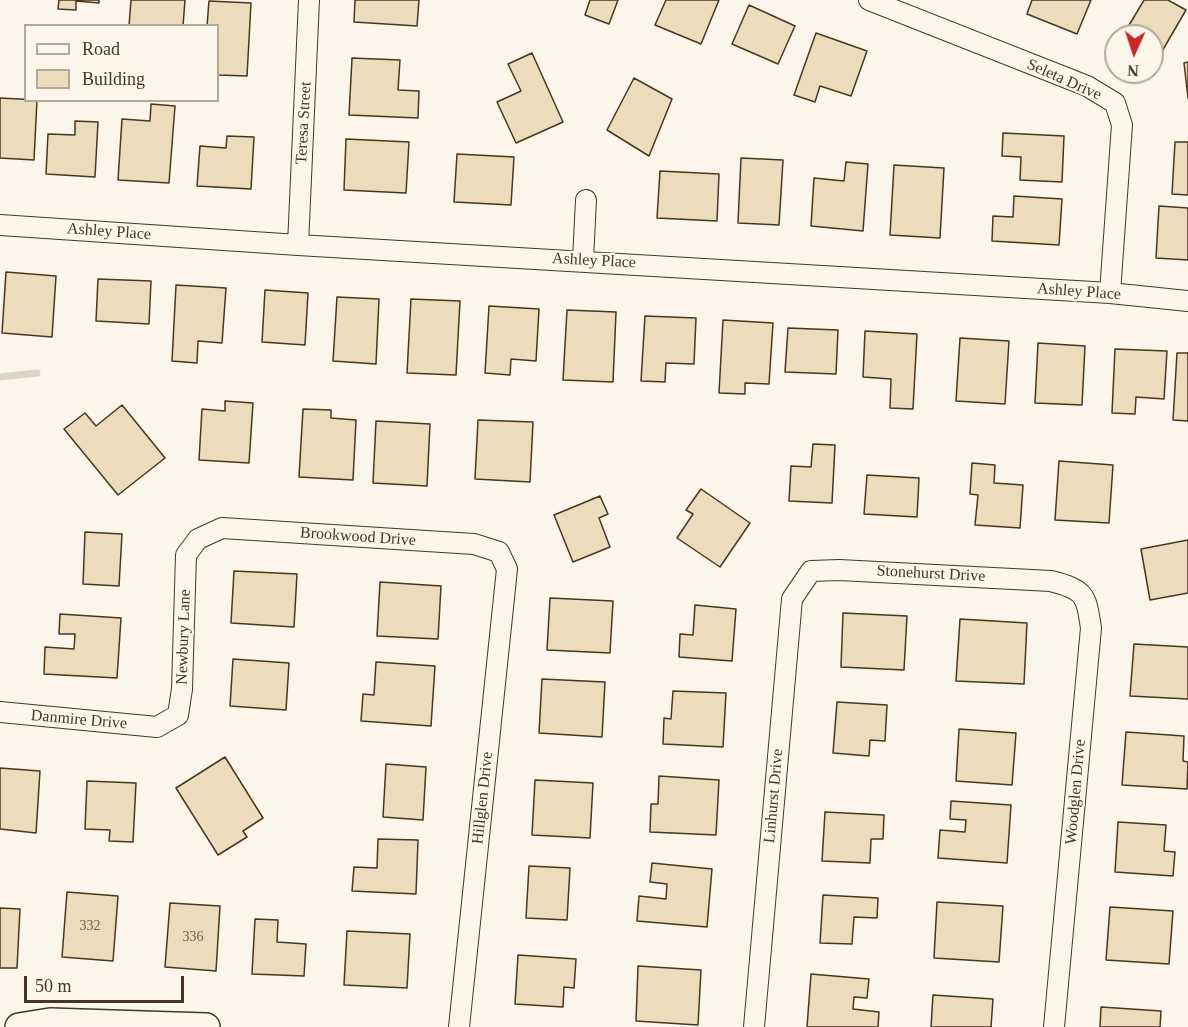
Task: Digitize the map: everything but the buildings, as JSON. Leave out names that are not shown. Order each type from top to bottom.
[{"type":"street","name":"Teresa Street","points":[[298,245],[309,0]]},
{"type":"street","name":"Seleta Drive","points":[[869,0],[1087,86],[1115,103],[1122,124],[1110,293]]},
{"type":"street","points":[[583,260],[586,200]]},
{"type":"street","name":"Ashley Place","points":[[0,225],[1110,293],[1188,301]]},
{"type":"street","name":"Brookwood Drive","points":[[198,539],[222,528],[474,544],[499,552],[507,569]]},
{"type":"street","name":"Newbury Lane","points":[[157,727],[178,715],[182,689],[186,555],[198,539]]},
{"type":"street","name":"Hillglen Drive","points":[[459,1027],[507,569]]},
{"type":"street","name":"Stonehurst Drive","points":[[811,571],[839,570],[1051,581]]},
{"type":"street","name":"Linhurst Drive","points":[[754,1027],[792,599],[811,571]]},
{"type":"street","name":"Woodglen Drive","points":[[1051,581],[1077,588],[1087,602],[1091,628],[1054,1027]]},
{"type":"street","name":"Danmire Drive","points":[[0,712],[157,727]]},
{"type":"street","points":[[19,1027],[50,1022],[206,1027]]},
{"type":"waterway","points":[[0,377],[37,373]]}]
